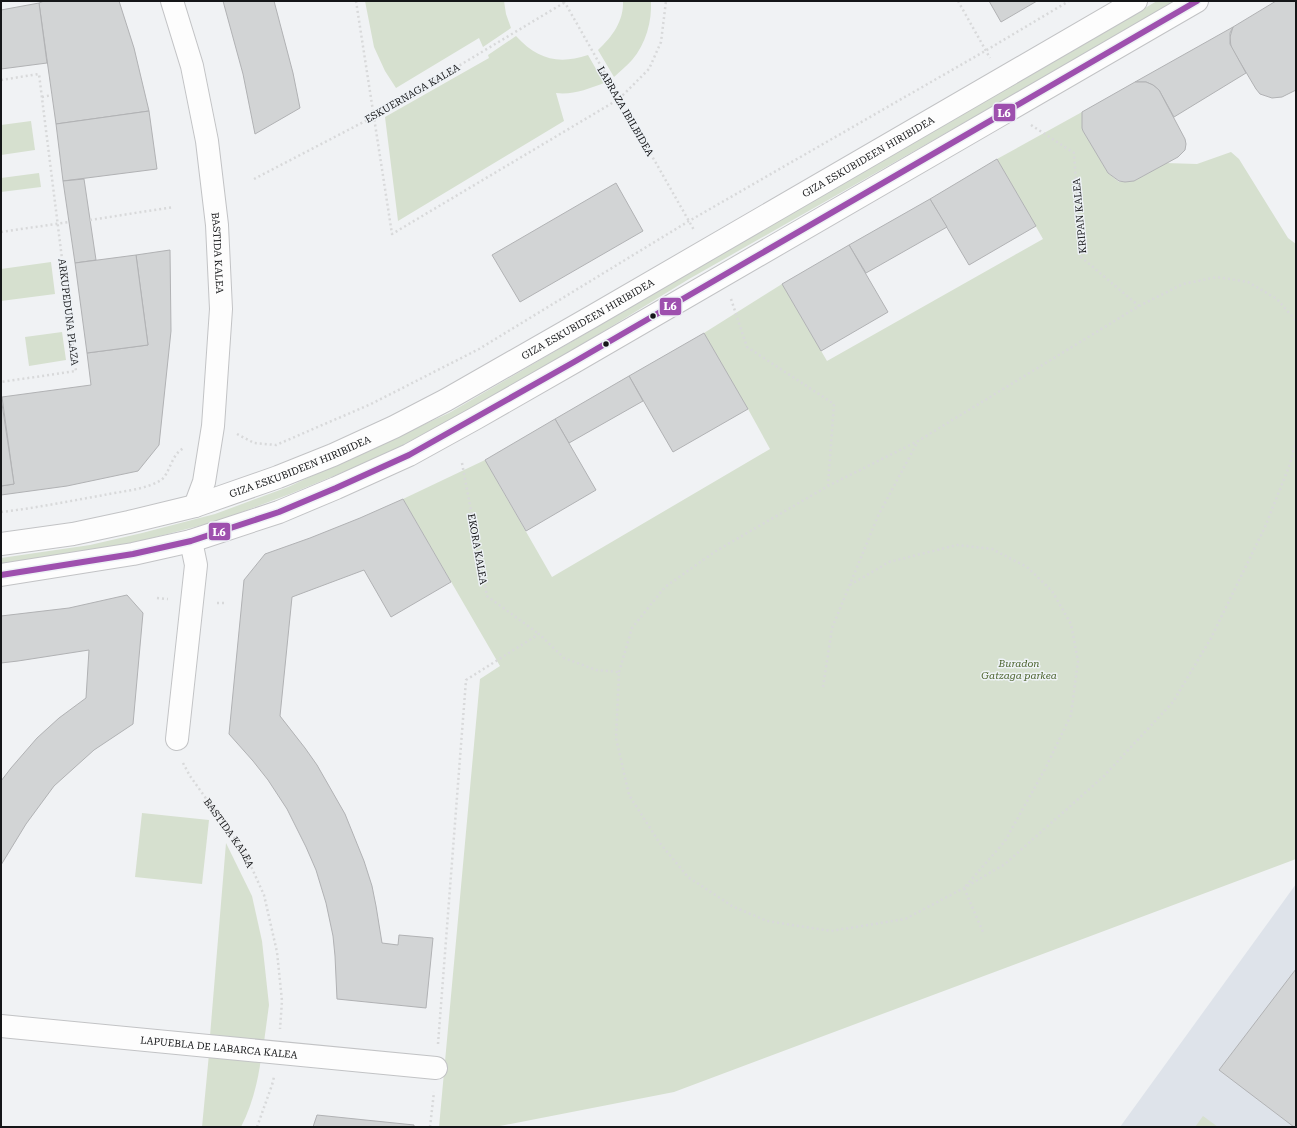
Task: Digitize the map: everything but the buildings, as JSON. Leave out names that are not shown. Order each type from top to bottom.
[{"type":"street","name":"BASTIDA KALEA","points":[[172,1],[192,66],[206,133],[217,225],[221,309],[212,436],[204,482],[195,506]]},
{"type":"street","name":"GIZA ESKUBIDEEN HIRIBIDEA","points":[[1,544],[73,534],[195,506],[278,477],[333,455],[394,427],[439,404],[1136,1]]},
{"type":"street","points":[[1,576],[133,554],[191,541],[279,512],[336,488],[409,454],[574,362],[1197,1]]},
{"type":"street","points":[[177,739],[196,565],[191,541]]},
{"type":"street","name":"LAPUEBLA DE LABARCA KALEA","points":[[1,1026],[436,1068]]},
{"type":"path","points":[[356,1],[375,116],[392,234],[619,99],[649,69],[661,42],[666,1]]},
{"type":"path","name":"ESKUERNAGA KALEA","points":[[254,179],[375,116],[565,1]]},
{"type":"path","name":"LABRAZA IBILBIDEA","points":[[565,1],[689,221]]},
{"type":"path","points":[[958,1],[985,50]]},
{"type":"path","points":[[1,512],[34,508],[147,486],[162,479],[179,451],[212,436],[230,431],[254,443],[276,445],[371,404],[479,349],[689,221],[1069,1]]},
{"type":"path","name":"ARKUPEDUNA PLAZA","points":[[1,80],[39,74],[76,371],[1,382]]},
{"type":"path","points":[[42,97],[52,95]]},
{"type":"path","name":"KRIPAN KALEA","points":[[1028,123],[1074,153],[1081,257],[1139,306]]},
{"type":"path","points":[[90,220],[174,207]]},
{"type":"path","points":[[1,232],[69,222]]},
{"type":"path","points":[[1296,321],[1277,299],[1248,282],[1217,277],[1183,284],[1139,306],[918,441],[828,486],[716,551],[666,586],[632,628],[619,672],[616,738],[629,796],[659,842],[688,877],[732,906],[767,920],[831,931],[905,919],[964,888],[1005,864],[1104,776],[1173,702],[1211,638],[1265,527],[1290,464],[1296,441]]},
{"type":"path","points":[[731,298],[747,347],[834,404],[828,486]]},
{"type":"path","points":[[823,687],[832,628],[878,516],[918,441]]},
{"type":"path","name":"EKORA KALEA","points":[[462,463],[486,596],[539,634],[564,658],[596,670],[619,672]]},
{"type":"path","points":[[850,585],[889,562],[957,545],[992,548],[1027,567],[1052,591],[1071,624],[1078,661],[1071,715],[1045,769],[1005,841],[964,888]]},
{"type":"path","points":[[430,1127],[436,1068],[466,680],[539,634]]},
{"type":"path","name":"BASTIDA KALEA","points":[[177,739],[181,759],[190,776],[245,853],[264,895],[277,952],[282,1001],[277,1053],[272,1085],[257,1127]]},
{"type":"path","points":[[964,888],[983,932]]},
{"type":"shaded area","points":[[1296,884],[1296,1127],[1120,1127]]},
{"type":"green space","points":[[365,1],[504,1],[506,14],[511,28],[483,47],[479,38],[396,88],[385,71],[374,47]]},
{"type":"green space","points":[[623,1],[651,1],[651,9],[647,32],[641,47],[630,62],[614,77],[598,50],[608,40],[616,28],[623,8]]},
{"type":"green space","points":[[1157,1],[1178,1],[689,279],[519,383],[382,456],[290,494],[218,521],[92,552],[1,565],[1,558],[90,545],[215,514],[288,487],[449,413]]},
{"type":"green space","points":[[516,36],[532,50],[549,58],[567,59],[588,55],[604,83],[574,92],[556,93],[564,121],[398,221],[385,117],[489,58],[488,55]]},
{"type":"green space","name":"Buradon Gatzaga parkea","points":[[1082,112],[1083,131],[1108,173],[1119,182],[1134,181],[1166,163],[1197,164],[1231,152],[1239,159],[1288,238],[1296,244],[1296,859],[674,1092],[495,1127],[439,1127],[480,679],[500,666],[403,499],[485,460],[552,577],[770,449],[704,333],[782,284],[827,361],[1043,239],[997,159]]},
{"type":"green space","points":[[31,121],[35,150],[1,155],[1,125]]},
{"type":"green space","points":[[39,173],[41,187],[1,192],[1,178]]},
{"type":"green space","points":[[51,262],[55,294],[1,301],[1,269]]},
{"type":"green space","points":[[62,332],[66,360],[29,366],[25,337]]},
{"type":"green space","points":[[142,813],[209,820],[202,884],[135,877]]},
{"type":"green space","points":[[226,843],[252,896],[262,941],[269,1005],[264,1042],[210,1036]]},
{"type":"green space","points":[[209,1054],[261,1058],[254,1093],[241,1127],[202,1127]]},
{"type":"green space","points":[[1203,1116],[1218,1127],[1195,1127]]},
{"type":"transit line","name":"L6","points":[[1,575],[133,554],[191,541],[279,512],[409,455],[574,362],[1197,1]]}]
